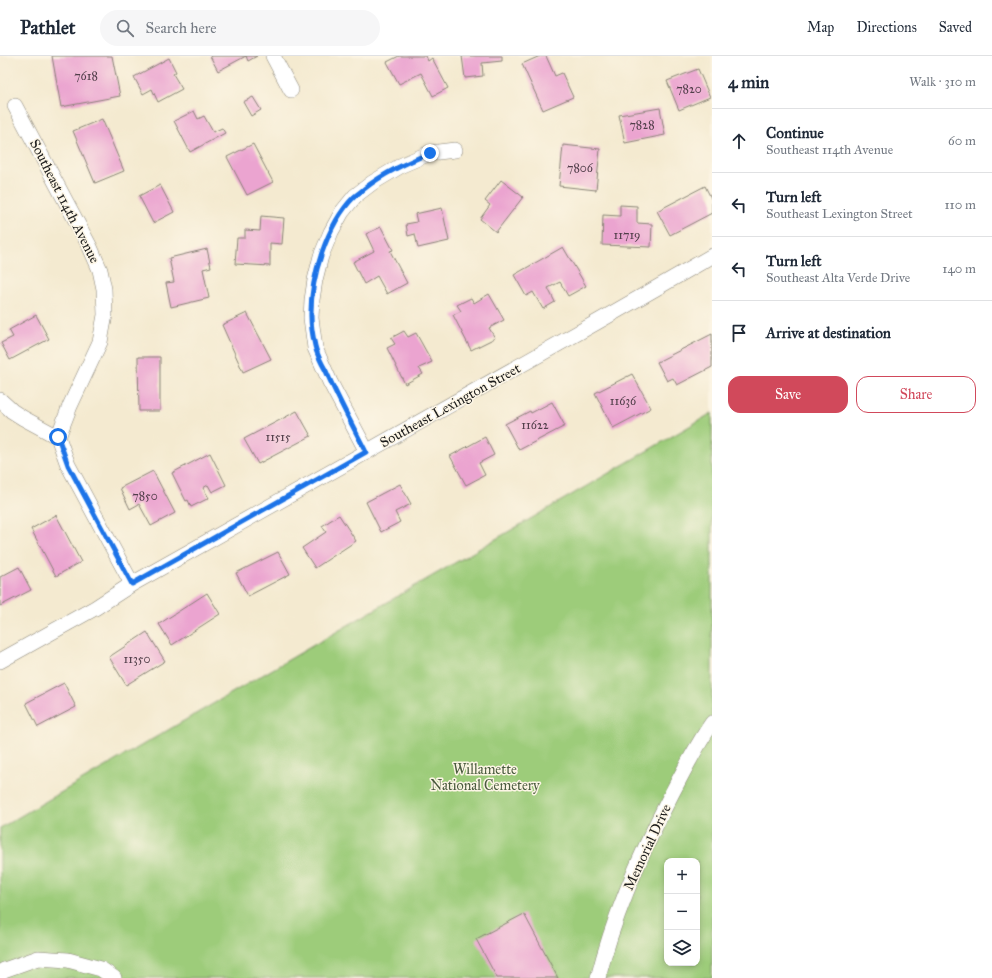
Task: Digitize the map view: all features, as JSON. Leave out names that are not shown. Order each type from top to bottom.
[{"type":"street","points":[[273,56],[291,90]]},
{"type":"street","name":"Southeast 114th Avenue","points":[[15,106],[90,247],[100,270],[104,289],[105,315],[100,342],[70,406],[58,437]]},
{"type":"street","points":[[366,452],[330,382],[315,348],[311,318],[312,300],[321,256],[331,232],[342,212],[355,196],[372,183],[402,165],[430,153],[455,150]]},
{"type":"street","name":"Southeast Lexington Street","points":[[0,660],[95,608],[132,584],[712,256]]},
{"type":"street","points":[[0,400],[18,415],[58,437],[68,465],[132,584]]},
{"type":"street","name":"Memorial Drive","points":[[598,978],[614,921],[627,889],[660,817],[689,760],[712,722]]},
{"type":"street","points":[[0,973],[4,970],[38,958],[68,960],[101,969],[114,978]]},
{"type":"green space","name":"Willamette National Cemetery","points":[[712,413],[712,978],[0,978],[0,828]]},
{"type":"building","points":[[52,56],[112,56],[120,96],[61,107]]},
{"type":"building","points":[[210,56],[246,56],[218,71]]},
{"type":"building","points":[[246,56],[257,56],[248,61]]},
{"type":"building","points":[[399,56],[426,56],[428,61],[432,58],[448,88],[433,96],[421,73],[399,84],[387,62]]},
{"type":"building","points":[[462,56],[502,56],[502,61],[482,63],[483,76],[465,78]]},
{"type":"building","points":[[540,56],[546,56],[555,76],[562,73],[573,97],[543,110],[522,64]]},
{"type":"building","points":[[169,58],[176,72],[173,74],[182,89],[158,102],[152,89],[143,94],[134,77]]},
{"type":"building","points":[[698,69],[710,97],[679,110],[667,81]]},
{"type":"building","points":[[253,97],[261,110],[251,116],[243,102]]},
{"type":"building","points":[[660,108],[665,135],[625,143],[619,115]]},
{"type":"building","points":[[194,111],[198,119],[204,116],[213,132],[222,128],[225,133],[190,152],[174,121]]},
{"type":"building","points":[[102,119],[124,171],[95,183],[73,131]]},
{"type":"building","points":[[253,144],[273,182],[247,195],[227,157]]},
{"type":"building","points":[[563,145],[600,149],[596,190],[559,186]]},
{"type":"building","points":[[501,180],[523,197],[496,232],[480,219],[490,205],[485,201]]},
{"type":"building","points":[[160,185],[174,212],[153,223],[139,196]]},
{"type":"building","points":[[705,186],[712,200],[712,213],[670,235],[657,211]]},
{"type":"building","points":[[620,205],[637,206],[637,223],[652,224],[651,247],[602,245],[603,215],[620,216]]},
{"type":"building","points":[[442,208],[449,241],[418,248],[415,234],[408,236],[406,224],[417,222],[415,214]]},
{"type":"building","points":[[261,216],[284,218],[282,244],[270,243],[270,266],[235,264],[237,238],[245,238],[245,230],[260,231]]},
{"type":"building","points":[[381,227],[393,250],[390,251],[407,283],[387,294],[377,276],[364,284],[353,262],[374,251],[366,234]]},
{"type":"building","points":[[563,247],[586,286],[568,296],[560,282],[548,288],[555,302],[543,309],[533,292],[526,296],[514,275]]},
{"type":"building","points":[[207,249],[211,267],[203,269],[209,298],[171,307],[166,283],[174,282],[169,258]]},
{"type":"building","points":[[489,294],[504,320],[489,328],[495,338],[471,350],[453,315],[461,311],[457,305],[471,298],[474,303]]},
{"type":"building","points":[[247,313],[271,359],[243,372],[222,325]]},
{"type":"building","points":[[36,315],[49,339],[10,360],[1,343],[13,337],[9,330]]},
{"type":"building","points":[[404,331],[408,337],[416,333],[432,362],[419,368],[423,374],[405,384],[387,348],[395,344],[391,338]]},
{"type":"building","points":[[712,334],[712,367],[677,385],[673,378],[667,381],[657,362]]},
{"type":"building","points":[[138,357],[160,357],[160,411],[139,411]]},
{"type":"building","points":[[632,374],[651,408],[613,428],[595,393]]},
{"type":"building","points":[[552,402],[565,426],[519,450],[505,424]]},
{"type":"building","points":[[297,411],[311,436],[258,464],[244,439]]},
{"type":"building","points":[[485,437],[494,455],[479,463],[485,475],[466,485],[450,456]]},
{"type":"building","points":[[210,453],[226,485],[212,492],[208,485],[203,488],[209,498],[191,507],[188,500],[186,501],[172,473]]},
{"type":"building","points":[[153,471],[175,513],[151,526],[139,504],[130,509],[120,488]]},
{"type":"building","points":[[400,484],[411,504],[395,512],[400,522],[381,532],[366,502]]},
{"type":"building","points":[[56,515],[81,562],[56,576],[31,529]]},
{"type":"building","points":[[339,515],[356,541],[315,568],[302,548],[326,532],[322,526]]},
{"type":"building","points":[[278,552],[290,574],[248,596],[236,573]]},
{"type":"building","points":[[19,567],[31,590],[0,606],[0,577]]},
{"type":"building","points":[[207,593],[220,614],[172,645],[159,624]]},
{"type":"building","points":[[147,632],[165,661],[126,685],[109,657]]},
{"type":"building","points":[[64,683],[76,707],[38,727],[26,703]]},
{"type":"building","points":[[524,914],[558,978],[497,978],[476,939]]},
{"type":"route","points":[[58,437],[68,465],[132,584],[366,452],[330,382],[315,348],[311,318],[315,280],[321,256],[331,232],[342,212],[355,196],[372,183],[402,165],[430,153]]}]
